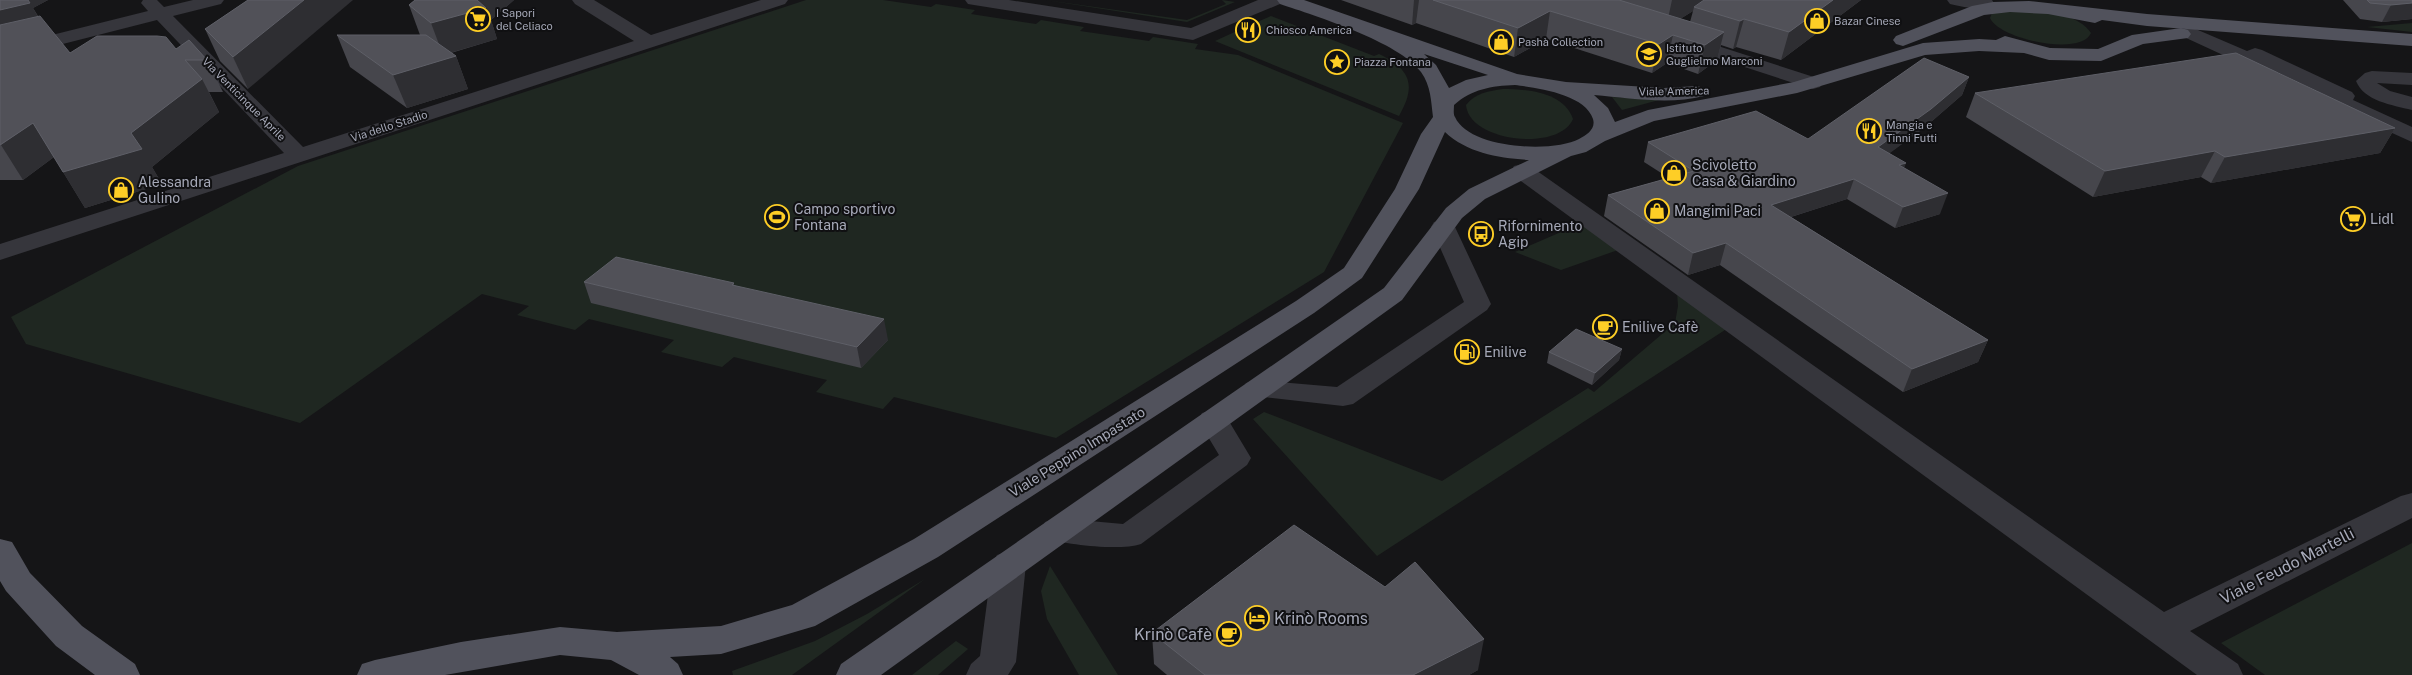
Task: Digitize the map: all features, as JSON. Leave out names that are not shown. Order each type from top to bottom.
[{"type":"main road","points":[[1286,0],[1522,80],[1554,85],[1574,93],[1591,102],[1602,113],[1605,125],[1600,136]]},
{"type":"main road","name":"Viale America","points":[[1554,85],[1664,94],[1742,88],[1793,76],[1861,55],[1977,9],[2016,0],[2051,4],[2078,11],[2111,14],[2197,29]]},
{"type":"main road","points":[[2130,0],[2140,8],[2197,29]]},
{"type":"main road","points":[[1977,9],[1973,23],[1982,32],[2021,48],[2049,54],[2077,56],[2101,55],[2139,40],[2197,29],[2284,31],[2412,40]]},
{"type":"main road","points":[[2111,14],[2122,43],[2117,50]]},
{"type":"main road","points":[[1362,27],[1411,54],[1429,68],[1439,87],[1444,110],[1455,130],[1475,142],[1503,150],[1534,154],[1564,152]]},
{"type":"main road","name":"Viale America","points":[[1564,152],[1586,146],[1600,136],[1648,116],[1698,105],[1761,95],[1813,83],[1923,49],[1979,45],[2021,48]]},
{"type":"main road","name":"Viale Peppino Impastato","points":[[617,646],[721,640],[803,616],[926,548],[1305,307],[1353,273],[1407,189],[1450,94],[1463,87],[1494,80],[1522,80]]},
{"type":"main road","points":[[854,675],[1256,389],[1393,294],[1454,213],[1477,194],[1564,152]]},
{"type":"main road","points":[[0,551],[18,582],[69,636],[122,675]]},
{"type":"main road","points":[[374,675],[461,657],[560,641],[617,646],[656,667],[665,675]]},
{"type":"street","points":[[0,54],[153,7],[215,0]]},
{"type":"street","points":[[581,0],[649,42]]},
{"type":"street","name":"Via dello Stadio","points":[[0,252],[779,0]]},
{"type":"street","points":[[974,0],[1193,34],[1274,0]]},
{"type":"street","points":[[1956,0],[1977,9]]},
{"type":"street","name":"Via Venticinque Aprile","points":[[153,7],[299,155]]},
{"type":"street","points":[[2197,29],[2412,127]]},
{"type":"street","points":[[2197,29],[2412,136]]},
{"type":"street","points":[[1677,31],[1813,83]]},
{"type":"street","points":[[2412,79],[2372,77],[2366,82],[2369,88],[2412,104]]},
{"type":"street","points":[[1522,171],[2225,675]]},
{"type":"street","points":[[1256,389],[1342,397],[1478,304],[1443,227]]},
{"type":"street","points":[[1057,530],[1129,536],[1236,458],[1213,420]]},
{"type":"street","name":"Viale Feudo Martelli","points":[[2162,629],[2412,504]]},
{"type":"street","points":[[984,675],[998,662],[1009,564]]},
{"type":"shaded area","name":"Campo sportivo Fontana","points":[[806,0],[883,0],[931,7],[936,4],[975,10],[971,14],[1036,24],[1041,20],[1084,27],[1080,31],[1149,41],[1153,37],[1198,44],[1195,49],[1238,55],[1403,123],[1324,272],[1056,438],[894,397],[883,409],[816,392],[827,380],[734,357],[722,367],[661,352],[674,340],[589,319],[575,330],[517,315],[529,306],[482,294],[300,423],[26,344],[11,317],[298,166]]},
{"type":"shaded area","points":[[1045,0],[1187,20],[1226,4],[1222,0],[1235,2],[1187,22]]},
{"type":"shaded area","points":[[2010,8],[2065,16],[2084,25],[2091,33],[2084,40],[2072,44],[2040,42],[2023,38],[2008,33],[1997,26],[1990,18],[1992,13]]},
{"type":"shaded area","points":[[1271,16],[1374,56],[1379,54],[1398,66],[1408,80],[1409,87],[1408,96],[1399,116],[1215,41],[1239,30],[1248,34],[1257,30],[1248,26]]},
{"type":"shaded area","points":[[2412,23],[2412,32],[2367,27]]},
{"type":"shaded area","points":[[1503,89],[1533,91],[1544,94],[1562,103],[1573,119],[1565,129],[1551,136],[1534,139],[1515,138],[1497,134],[1482,127],[1471,118],[1466,105],[1478,95]]},
{"type":"shaded area","points":[[1612,97],[1659,100],[1622,110]]},
{"type":"shaded area","points":[[1582,223],[1618,250],[1561,270],[1515,252]]},
{"type":"shaded area","points":[[1677,292],[1728,328],[1377,556],[1253,419],[1264,412],[1442,481],[1588,388],[1594,392],[1675,323],[1678,306]]},
{"type":"shaded area","points":[[2412,543],[2412,675],[2265,675],[2221,643]]},
{"type":"shaded area","points":[[1050,566],[1118,675],[1079,675],[1047,619],[1041,591]]},
{"type":"shaded area","points":[[925,579],[792,675],[733,675],[732,671],[815,641],[867,614]]},
{"type":"shaded area","points":[[956,641],[968,649],[938,675],[912,675]]},
{"type":"building","points":[[0,0],[28,0],[30,3],[0,10]]},
{"type":"building","points":[[248,0],[304,0],[233,57],[205,29]]},
{"type":"building","points":[[415,0],[477,0],[486,8],[431,23],[409,5]]},
{"type":"building","points":[[1433,0],[1619,0],[1724,32],[1705,45],[1673,35],[1659,44],[1550,11],[1518,28]]},
{"type":"building","points":[[1704,0],[1833,0],[1789,32],[1744,19],[1740,21],[1694,7]]},
{"type":"building","points":[[2367,0],[2412,0],[2412,3],[2391,5],[2370,3]]},
{"type":"building","points":[[40,16],[70,53],[97,36],[166,37],[176,49],[189,40],[207,60],[185,60],[202,79],[131,133],[142,149],[63,172],[33,123],[0,145],[0,25]]},
{"type":"building","points":[[337,35],[426,35],[456,56],[393,75]]},
{"type":"building","points":[[2236,53],[2395,128],[2225,157],[2215,151],[2105,171],[1975,93]]},
{"type":"building","points":[[1924,58],[1969,77],[1931,109],[1878,147],[1906,163],[1899,165],[1948,193],[1903,207],[1854,179],[1771,205],[1988,340],[1912,369],[1726,243],[1693,253],[1608,195],[1694,171],[1648,142],[1756,111],[1808,139]]},
{"type":"building","points":[[616,257],[884,319],[857,347],[584,282]]},
{"type":"building","points":[[1576,329],[1622,349],[1595,373],[1549,352]]},
{"type":"building","points":[[1294,525],[1385,587],[1415,562],[1484,639],[1413,675],[1205,675],[1152,633]]},
{"type":"place","name":"I Sapori del Celiaco","points":[[478,19]]},
{"type":"place","name":"Bazar Cinese","points":[[1817,21]]},
{"type":"place","name":"Chiosco America","points":[[1248,30]]},
{"type":"place","name":"Pashà Collection","points":[[1501,42]]},
{"type":"place","name":"Istituto Guglielmo Marconi","points":[[1649,54]]},
{"type":"place","name":"Piazza Fontana","points":[[1337,62]]},
{"type":"place","name":"Mangia e Tinni Futti","points":[[1869,131]]},
{"type":"place","name":"Scivoletto Casa & Giardino","points":[[1674,173]]},
{"type":"place","name":"Alessandra Gulino","points":[[121,190]]},
{"type":"place","name":"Mangimi Paci","points":[[1657,211]]},
{"type":"place","name":"Campo sportivo Fontana","points":[[777,217]]},
{"type":"place","name":"Lidl","points":[[2353,219]]},
{"type":"place","name":"Rifornimento Agip","points":[[1481,234]]},
{"type":"place","name":"Enilive Cafè","points":[[1605,327]]},
{"type":"place","name":"Enilive","points":[[1467,352]]},
{"type":"place","name":"Krinò Rooms","points":[[1257,618]]},
{"type":"place","name":"Krinò Cafè","points":[[1229,634]]}]
